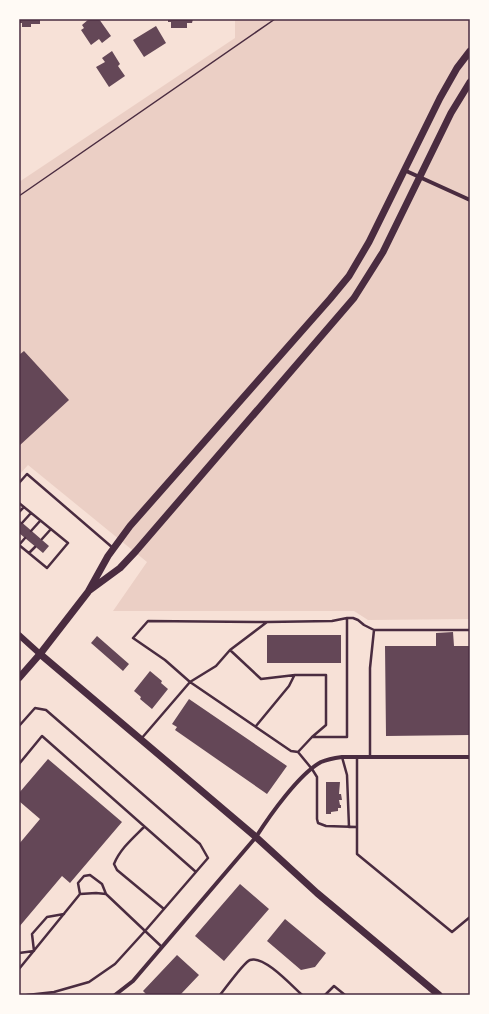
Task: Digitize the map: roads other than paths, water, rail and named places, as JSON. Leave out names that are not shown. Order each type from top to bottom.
[{"type":"main road","points":[[19,678],[40,654],[88,592],[97,573],[113,548],[140,513],[340,288],[360,260],[443,93],[470,50]]},
{"type":"main road","points":[[88,592],[120,568],[136,551],[347,306],[363,285],[383,252],[451,113],[470,82]]},
{"type":"main road","points":[[40,654],[256,837],[317,893],[439,995]]},
{"type":"street","points":[[404,170],[470,200]]},
{"type":"street","points":[[19,635],[40,654]]},
{"type":"street","points":[[115,995],[133,981],[256,837],[270,815],[312,768],[329,759],[342,757],[470,757]]},
{"type":"lane","points":[[19,483],[27,474],[113,548]]},
{"type":"lane","points":[[19,503],[68,543],[47,568],[19,545],[25,538]]},
{"type":"lane","points":[[19,512],[24,507]]},
{"type":"lane","points":[[22,523],[32,513]]},
{"type":"lane","points":[[32,531],[40,521]]},
{"type":"lane","points":[[42,539],[51,529]]},
{"type":"lane","points":[[29,553],[35,546]]},
{"type":"lane","points":[[312,737],[347,737],[347,618]]},
{"type":"lane","points":[[357,827],[326,826],[318,823],[317,777],[312,768],[298,752],[291,751],[190,682],[165,660],[133,638],[148,621],[267,622],[332,621],[347,618],[358,620],[374,630],[470,630]]},
{"type":"lane","points":[[141,739],[190,682],[216,666],[230,650],[267,622]]},
{"type":"lane","points":[[370,757],[370,668],[374,630]]},
{"type":"lane","points":[[230,650],[261,679],[294,675],[326,675],[326,725],[298,752]]},
{"type":"lane","points":[[256,726],[289,686],[294,675]]},
{"type":"lane","points":[[19,726],[34,708],[46,710],[200,844],[208,858],[115,964],[89,982],[54,992],[27,995]]},
{"type":"lane","points":[[19,764],[42,736],[196,872]]},
{"type":"lane","points":[[342,757],[347,776],[348,827]]},
{"type":"lane","points":[[357,757],[357,854],[452,932],[470,917]]},
{"type":"lane","points":[[144,827],[117,856],[114,864],[117,870],[164,909]]},
{"type":"lane","points":[[80,894],[78,883],[84,876],[90,875],[102,884],[106,894],[162,947]]},
{"type":"lane","points":[[19,969],[80,894],[106,894]]},
{"type":"lane","points":[[34,951],[32,934],[47,917],[64,914]]},
{"type":"lane","points":[[19,952],[34,951]]},
{"type":"lane","points":[[220,995],[247,961],[254,959],[263,961],[302,995]]},
{"type":"lane","points":[[325,995],[334,986],[344,995]]}]
